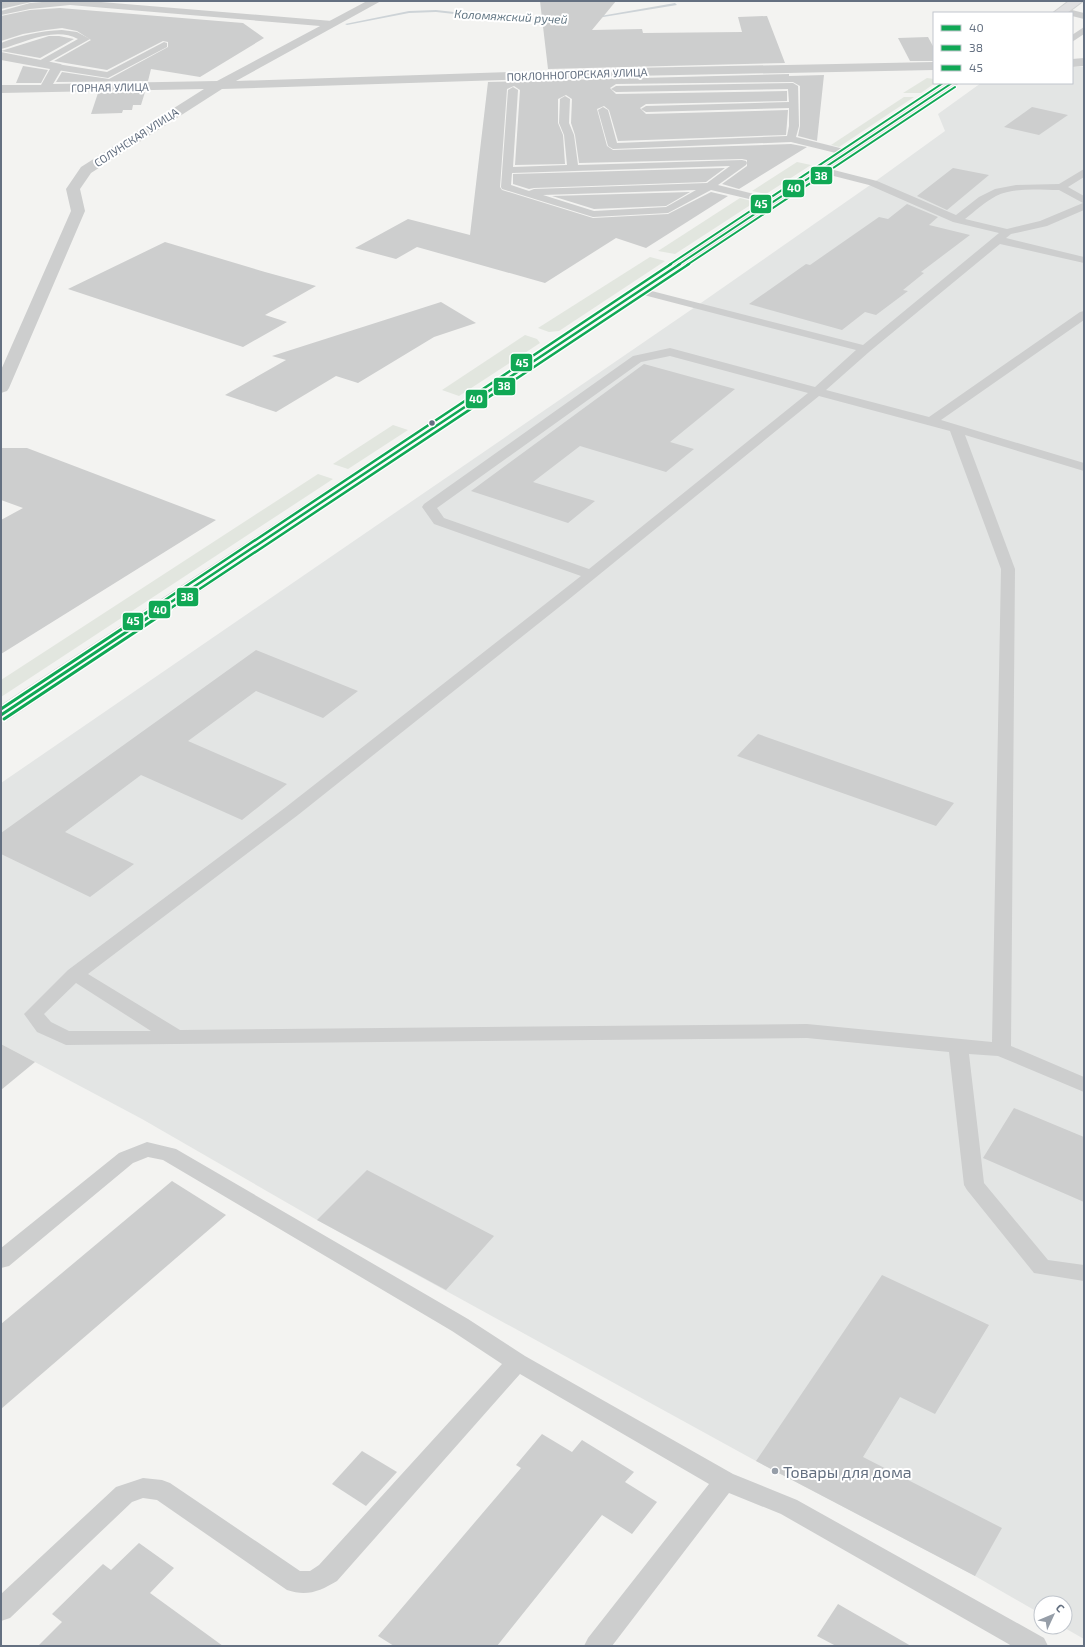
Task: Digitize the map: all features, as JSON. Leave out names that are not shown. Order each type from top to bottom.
[{"type":"street","name":"СОЛУНСКАЯ УЛИЦА","points":[[1,388],[78,211],[72,190],[86,170],[120,146],[219,85],[375,1]]},
{"type":"street","points":[[1067,12],[1077,1]]},
{"type":"street","points":[[1,56],[57,67],[45,88]]},
{"type":"street","points":[[1073,63],[1084,62]]},
{"type":"street","name":"ПОКЛОННОГОРСКАЯ УЛИЦА","points":[[219,85],[615,72],[933,66]]},
{"type":"street","points":[[1,715],[951,84]]},
{"type":"street","name":"ГОРНАЯ УЛИЦА","points":[[1,89],[219,85]]},
{"type":"lane","points":[[2,13],[30,6],[70,2],[332,24]]},
{"type":"lane","points":[[1073,14],[1084,16]]},
{"type":"lane","points":[[1073,38],[1084,30]]},
{"type":"lane","points":[[1,46],[12,41],[50,34],[72,33],[85,39],[40,64]]},
{"type":"lane","points":[[1073,39],[1084,42]]},
{"type":"lane","points":[[57,67],[108,75],[164,45]]},
{"type":"lane","points":[[616,89],[793,86],[794,126],[791,139]]},
{"type":"lane","points":[[507,170],[742,163],[710,186],[668,210],[593,214],[520,193],[506,187],[507,170],[513,90]]},
{"type":"lane","points":[[565,99],[564,123],[569,136],[573,168]]},
{"type":"lane","points":[[646,109],[794,105]]},
{"type":"lane","points":[[603,110],[613,146],[791,139],[848,153]]},
{"type":"lane","points":[[822,170],[873,183],[957,220],[1003,236],[1084,260]]},
{"type":"lane","points":[[1061,187],[1084,172]]},
{"type":"lane","points":[[520,193],[710,186],[774,202]]},
{"type":"lane","points":[[957,220],[994,193],[1025,187],[1061,187],[1084,201],[1044,224],[1003,236],[865,349],[816,392],[590,574],[292,811],[75,974],[33,1014],[44,1026],[66,1038],[807,1030],[1001,1050],[1084,1085]]},
{"type":"lane","points":[[640,290],[865,349]]},
{"type":"lane","points":[[931,421],[1084,315]]},
{"type":"lane","points":[[590,574],[439,521],[429,507],[637,359],[670,352],[816,392],[931,421],[956,430],[1084,467]]},
{"type":"lane","points":[[956,430],[1008,569],[1001,1050]]},
{"type":"lane","points":[[75,974],[176,1037]]},
{"type":"lane","points":[[958,1046],[974,1185],[1042,1267],[1084,1273]]},
{"type":"lane","points":[[1,1260],[126,1158],[148,1149],[168,1154],[460,1325],[517,1362],[724,1481],[789,1507],[1035,1646]]},
{"type":"lane","points":[[1,1610],[124,1494],[143,1488],[162,1490],[296,1582],[314,1582],[328,1573],[517,1362]]},
{"type":"lane","points":[[597,1646],[724,1481]]},
{"type":"shaded area","points":[[1073,67],[1084,67],[1084,1639],[1073,1633],[1073,1595],[1033,1595],[1033,1609],[975,1576],[756,1461],[317,1220],[142,1119],[1,1044],[1,783],[698,305],[945,131],[938,114],[980,84],[1073,84]]},
{"type":"shaded area","points":[[927,78],[933,79],[934,84],[921,93],[903,93]]},
{"type":"shaded area","points":[[904,97],[914,97],[839,147],[831,145]]},
{"type":"shaded area","points":[[797,162],[811,165],[766,194],[752,191]]},
{"type":"shaded area","points":[[740,198],[755,202],[675,254],[658,251]]},
{"type":"shaded area","points":[[650,257],[665,261],[559,331],[549,332],[538,328]]},
{"type":"shaded area","points":[[525,335],[537,339],[540,343],[459,396],[442,390]]},
{"type":"shaded area","points":[[393,425],[408,430],[348,469],[333,464]]},
{"type":"shaded area","points":[[318,474],[333,479],[1,697],[1,680]]},
{"type":"building","points":[[1,1],[36,1],[1,9]]},
{"type":"building","points":[[540,1],[616,1],[592,30],[642,29],[643,33],[742,32],[738,17],[767,16],[785,63],[548,69]]},
{"type":"building","points":[[60,8],[243,23],[264,38],[200,77],[151,69],[148,81],[56,82],[62,72],[109,79],[168,47],[168,42],[163,41],[107,70],[54,61],[91,40],[77,31],[62,28],[46,30],[23,34],[1,41],[1,16],[30,10]]},
{"type":"building","points":[[49,36],[74,39],[40,58],[1,51]]},
{"type":"building","points":[[928,37],[933,46],[933,61],[910,61],[898,38]]},
{"type":"building","points":[[23,66],[48,70],[41,83],[16,83]]},
{"type":"building","points":[[789,74],[789,76],[824,75],[817,141],[798,136],[800,126],[800,86],[793,82],[616,84],[610,88],[616,94],[787,91],[787,101],[646,104],[640,108],[646,114],[788,110],[786,135],[618,141],[609,110],[604,106],[597,109],[607,146],[613,150],[791,144],[807,147],[739,189],[722,184],[747,166],[747,160],[742,159],[579,163],[575,135],[571,123],[572,99],[566,95],[558,99],[558,123],[563,135],[565,164],[515,165],[520,90],[514,86],[507,89],[500,187],[502,190],[593,218],[668,214],[711,192],[728,196],[646,248],[616,238],[545,283],[417,247],[396,259],[355,248],[408,219],[470,235],[488,82]]},
{"type":"building","points":[[145,92],[141,105],[133,105],[132,110],[123,110],[122,113],[91,114],[98,93]]},
{"type":"building","points":[[1032,107],[1068,115],[1039,135],[1004,127]]},
{"type":"building","points":[[725,168],[706,182],[529,189],[513,184],[513,174]]},
{"type":"building","points":[[953,168],[989,175],[947,210],[917,196]]},
{"type":"building","points":[[690,192],[666,206],[594,209],[552,196]]},
{"type":"building","points":[[907,204],[938,217],[929,225],[970,235],[921,272],[924,273],[903,290],[908,291],[876,315],[865,312],[842,330],[749,304],[806,264],[810,265],[879,217],[888,219]]},
{"type":"building","points":[[165,242],[316,286],[265,315],[287,322],[243,347],[68,289]]},
{"type":"building","points":[[441,302],[476,323],[434,337],[358,383],[336,376],[276,412],[225,395],[286,360],[272,356]]},
{"type":"building","points":[[644,364],[735,389],[670,442],[694,449],[666,472],[580,446],[533,482],[595,501],[568,523],[471,491]]},
{"type":"building","points":[[1,448],[27,448],[216,520],[1,654],[1,520],[23,508],[1,500]]},
{"type":"building","points":[[256,650],[358,691],[323,718],[256,691],[188,741],[287,784],[242,820],[141,775],[65,832],[134,864],[90,897],[1,854],[1,833]]},
{"type":"building","points":[[758,734],[954,803],[936,826],[737,756]]},
{"type":"building","points":[[1,1044],[35,1062],[1,1090]]},
{"type":"building","points":[[1014,1108],[1084,1137],[1084,1202],[983,1158]]},
{"type":"building","points":[[367,1170],[494,1236],[446,1290],[317,1220]]},
{"type":"building","points":[[172,1181],[226,1215],[1,1409],[1,1324]]},
{"type":"building","points":[[882,1275],[989,1325],[935,1414],[900,1397],[863,1457],[1002,1528],[975,1576],[756,1461]]},
{"type":"building","points":[[542,1434],[572,1452],[582,1440],[634,1472],[625,1482],[657,1502],[632,1534],[602,1515],[497,1646],[394,1646],[378,1636],[521,1468],[516,1465]]},
{"type":"building","points":[[362,1451],[397,1472],[366,1506],[332,1484]]},
{"type":"building","points":[[139,1543],[174,1568],[150,1593],[223,1646],[38,1646],[62,1622],[52,1614],[103,1564],[111,1570]]},
{"type":"building","points":[[838,1604],[911,1646],[836,1646],[817,1636]]},
{"type":"waterway","name":"Коломяжский ручей","points":[[591,18],[675,4]]},
{"type":"waterway","name":"Коломяжский ручей","points":[[347,24],[409,12],[436,11],[481,16],[555,21]]},
{"type":"transit line","name":"45","points":[[1,709],[941,84]]},
{"type":"transit line","name":"40","points":[[1,715],[950,84]]},
{"type":"transit line","name":"38","points":[[4,719],[955,87]]},
{"type":"place","name":"Товары для дома","points":[[775,1471]]}]
